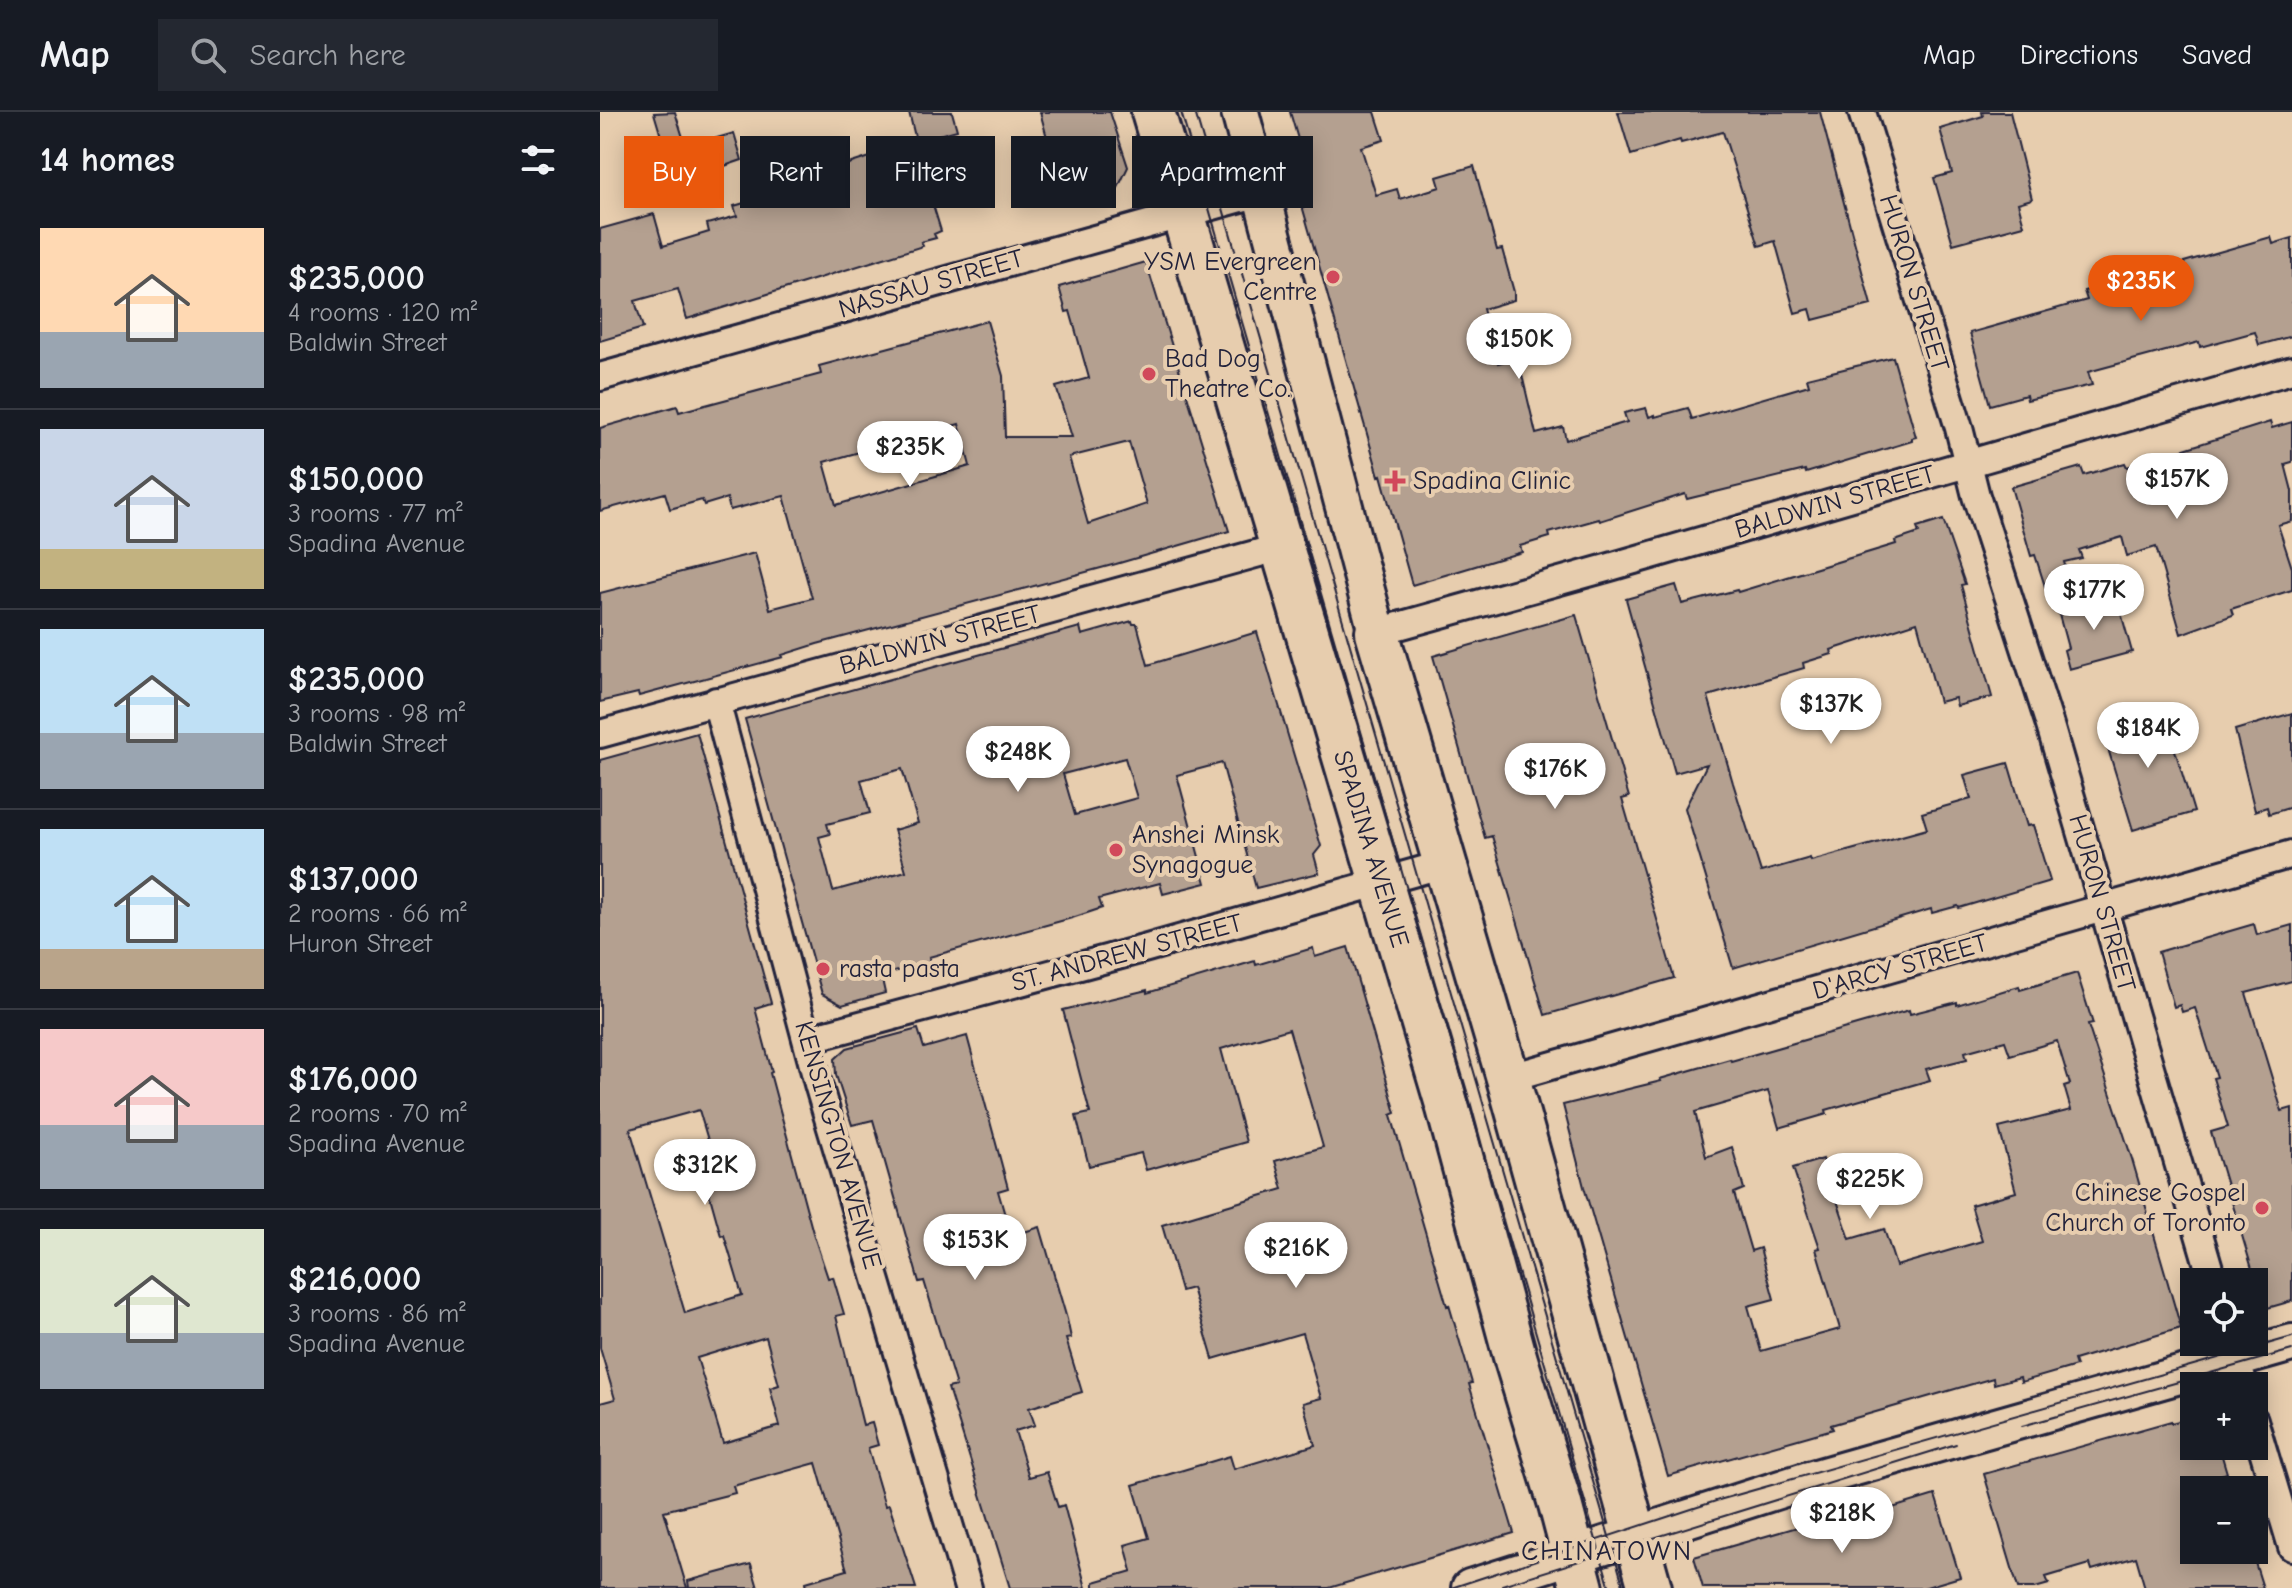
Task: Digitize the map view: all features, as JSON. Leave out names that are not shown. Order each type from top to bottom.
[{"type":"main road","name":"SPADINA AVENUE","points":[[1153,112],[1448,1108],[1516,1360],[1578,1572]]},
{"type":"main road","points":[[1240,112],[1247,136]]},
{"type":"main road","points":[[1267,208],[1377,632],[1508,1078],[1650,1588]]},
{"type":"main road","points":[[1470,1588],[1578,1572],[1636,1534],[1809,1480],[2237,1362],[2292,1343]]},
{"type":"street","name":"HURON STREET","points":[[1862,112],[1959,428],[1967,464],[2045,707],[2209,1268]]},
{"type":"street","name":"NASSAU STREET","points":[[600,377],[1207,208]]},
{"type":"street","name":"BALDWIN STREET","points":[[1377,632],[2292,370]]},
{"type":"street","name":"BALDWIN STREET","points":[[600,734],[1281,547]]},
{"type":"street","name":"KENSINGTON AVENUE","points":[[716,701],[827,1114],[968,1588]]},
{"type":"street","name":"D'ARCY STREET","points":[[1508,1078],[2292,854]]},
{"type":"street","name":"ST. ANDREW STREET","points":[[808,1039],[1444,864]]},
{"type":"street","points":[[2266,1460],[2292,1547]]},
{"type":"building","points":[[675,112],[683,136],[661,136],[654,113]]},
{"type":"building","points":[[909,112],[952,112],[957,130],[935,136],[915,136]]},
{"type":"building","points":[[1040,112],[1110,112],[1128,167],[1118,188],[1116,136],[1047,136]]},
{"type":"building","points":[[1290,112],[1375,112],[1384,140],[1361,147],[1376,195],[1397,189],[1400,199],[1440,187],[1437,177],[1474,166],[1497,250],[1502,249],[1514,292],[1514,300],[1483,309],[1498,363],[1518,358],[1536,434],[1563,427],[1566,440],[1627,422],[1624,413],[1646,408],[1649,417],[1655,417],[1688,408],[1692,419],[1809,385],[1807,378],[1893,357],[1916,437],[1912,441],[1806,473],[1805,470],[1687,499],[1685,494],[1600,521],[1549,533],[1550,537],[1520,546],[1522,552],[1412,585],[1303,208],[1313,208],[1313,136],[1297,136]]},
{"type":"building","points":[[1618,112],[1820,112],[1871,305],[1813,320],[1810,309],[1795,313],[1775,241],[1759,246],[1723,132],[1681,143],[1680,140],[1631,155]]},
{"type":"building","points":[[1982,112],[2010,112],[2032,199],[2018,203],[2024,225],[1953,244],[1934,178],[1952,173],[1940,129],[1983,116]]},
{"type":"building","points":[[734,133],[740,161],[724,166],[724,136]]},
{"type":"building","points":[[866,158],[866,208],[934,208],[941,231],[934,234],[936,238],[921,242],[923,246],[687,319],[678,289],[635,301],[643,328],[600,341],[600,229],[654,214],[663,246],[709,232],[707,224],[737,216],[734,206],[740,204],[740,208],[850,208],[850,163]]},
{"type":"building","points":[[2271,237],[2273,244],[2292,238],[2292,336],[2259,345],[2255,332],[2200,347],[2199,342],[2088,372],[2092,385],[2027,400],[2026,395],[1990,405],[1970,333],[2087,300],[2084,291],[2117,282],[2122,299],[2189,279],[2184,262]]},
{"type":"building","points":[[1146,262],[1229,531],[817,644],[783,657],[639,696],[638,693],[600,702],[600,593],[755,553],[770,609],[812,598],[784,496],[730,510],[727,498],[704,505],[702,500],[670,509],[665,493],[600,511],[600,428],[677,406],[679,412],[821,374],[819,366],[987,321],[1003,376],[1005,437],[1072,437],[1056,387],[1089,378],[1070,311],[1066,312],[1059,287]],"holes":[[[959,424],[970,466],[836,505],[824,462]],[[1129,442],[1147,504],[1088,524],[1069,457]]]},
{"type":"building","points":[[2270,422],[2272,428],[2292,422],[2292,462],[2285,464],[2292,491],[2292,521],[2278,525],[2292,568],[2292,590],[2231,609],[2233,615],[2181,634],[2156,547],[2127,556],[2122,537],[2079,550],[2082,558],[2064,562],[2074,596],[2050,602],[2035,555],[2031,556],[2011,487],[2081,467],[2084,475],[2125,463],[2127,467]]},
{"type":"building","points":[[1943,520],[1965,584],[1961,585],[1992,697],[1957,706],[1955,698],[1939,702],[1917,622],[1831,650],[1832,654],[1803,663],[1804,668],[1708,696],[1733,783],[1761,872],[1927,829],[1922,813],[1971,799],[1964,775],[2008,763],[2027,826],[2033,825],[2050,881],[1959,908],[1932,913],[1931,909],[1733,968],[1685,808],[1707,764],[1675,773],[1626,599],[1676,585],[1682,604],[1738,592],[1896,544],[1895,541],[1919,533],[1917,528]]},
{"type":"building","points":[[2116,595],[2132,652],[2069,669],[2064,650],[2068,648],[2058,611]]},
{"type":"building","points":[[1576,615],[1629,797],[1622,799],[1674,978],[1545,1015],[1492,836],[1485,838],[1433,656]]},
{"type":"building","points":[[1132,621],[1137,624],[1148,665],[1257,632],[1321,846],[1314,855],[1319,873],[1256,888],[1222,763],[1177,775],[1206,883],[1163,894],[1160,883],[1099,899],[1102,908],[929,957],[930,963],[881,975],[885,993],[842,1005],[822,994],[745,719],[1080,627],[1082,635]],"holes":[[[1125,758],[1137,798],[1075,815],[1063,774]],[[902,769],[918,823],[894,830],[906,871],[833,891],[819,837],[830,834],[827,824],[870,813],[861,780]]]},
{"type":"building","points":[[2163,711],[2194,812],[2133,830],[2102,729]]},
{"type":"building","points":[[2292,713],[2292,807],[2269,814],[2267,807],[2255,811],[2235,730]]},
{"type":"building","points":[[697,733],[771,1003],[755,1008],[770,1073],[813,1233],[828,1278],[833,1277],[844,1314],[836,1316],[863,1425],[872,1423],[878,1445],[868,1448],[885,1506],[889,1505],[916,1588],[807,1588],[806,1582],[847,1570],[816,1463],[733,1486],[735,1493],[664,1511],[687,1588],[600,1588],[600,1403],[615,1399],[600,1348],[600,760]],"holes":[[[699,1110],[713,1157],[700,1161],[742,1295],[685,1313],[630,1129]],[[766,1337],[779,1385],[770,1388],[780,1426],[723,1443],[697,1358]]]},
{"type":"building","points":[[2254,924],[2257,935],[2292,925],[2292,981],[2246,993],[2282,1111],[2292,1108],[2292,1301],[2268,1308],[2268,1268],[2252,1268],[2211,1132],[2228,1127],[2213,1078],[2217,1077],[2195,1008],[2182,1012],[2180,1005],[2174,1007],[2158,952]]},
{"type":"building","points":[[1348,947],[1396,1113],[1391,1115],[1514,1533],[1329,1588],[1094,1588],[1094,1582],[1132,1571],[1125,1545],[1149,1538],[1133,1485],[1230,1456],[1234,1469],[1315,1445],[1303,1403],[1321,1398],[1302,1333],[1213,1359],[1192,1288],[1181,1291],[1162,1225],[1283,1189],[1275,1161],[1323,1147],[1289,1029],[1221,1049],[1246,1142],[1146,1170],[1141,1153],[1089,1166],[1076,1116],[1090,1113],[1063,1010],[1147,990],[1147,993],[1255,961],[1256,965],[1313,948],[1315,957]]},
{"type":"building","points":[[2077,973],[2093,1024],[2088,1025],[2132,1159],[2180,1328],[2074,1360],[2076,1366],[2021,1382],[2020,1377],[1994,1384],[1993,1378],[1831,1425],[1833,1429],[1668,1476],[1563,1105],[1661,1081],[1909,1010],[1910,1014],[1957,1002],[1957,1005],[2019,986],[2020,990]],"holes":[[[2005,1041],[2010,1055],[2057,1041],[2070,1084],[2064,1086],[2071,1110],[1999,1128],[2016,1192],[1971,1205],[1982,1241],[1896,1266],[1884,1229],[1850,1239],[1823,1159],[1793,1168],[1820,1248],[1816,1249],[1840,1329],[1761,1351],[1748,1306],[1774,1299],[1760,1248],[1751,1251],[1734,1193],[1744,1189],[1732,1147],[1706,1157],[1695,1112],[1768,1091],[1779,1128],[1827,1114],[1826,1110],[1930,1080],[1926,1069],[1967,1059],[1965,1052]]]},
{"type":"building","points":[[918,1029],[924,1048],[967,1036],[1008,1188],[998,1191],[1011,1236],[1040,1227],[1067,1319],[1071,1338],[1066,1339],[1082,1392],[1029,1408],[1035,1425],[1015,1431],[1029,1477],[1047,1472],[1058,1507],[1064,1505],[1086,1588],[1010,1588],[948,1388],[956,1386],[924,1281],[919,1282],[873,1120],[852,1125],[836,1075],[835,1059],[847,1048]]},
{"type":"building","points":[[2180,1421],[2180,1460],[2223,1460],[2227,1473],[2180,1476],[2180,1564],[2255,1564],[2263,1588],[2145,1588],[2136,1557],[2092,1570],[2090,1564],[2046,1577],[2049,1584],[2018,1588],[1984,1474]]},
{"type":"building","points":[[1935,1495],[1960,1577],[1923,1588],[1703,1588],[1694,1557],[1811,1523],[1813,1532]]},
{"type":"building","points":[[751,1564],[758,1588],[689,1588],[688,1581]]},
{"type":"tram line","points":[[1181,112],[1610,1588]]},
{"type":"tram line","points":[[1195,112],[1624,1588]]},
{"type":"tram line","points":[[1451,1588],[1719,1500],[2292,1337]]},
{"type":"tram line","points":[[2022,1426],[2292,1350]]},
{"type":"tram line","points":[[1502,1585],[1956,1444]]},
{"type":"place","name":"YSM Evergreen Centre","points":[[1333,277]]},
{"type":"place","name":"Bad Dog Theatre Co.","points":[[1149,374]]},
{"type":"place","name":"Spadina Clinic","points":[[1395,481]]},
{"type":"place","name":"Anshei Minsk Synagogue","points":[[1116,850]]},
{"type":"place","name":"rasta pasta","points":[[823,969]]},
{"type":"place","name":"Chinese Gospel Church of Toronto","points":[[2262,1208]]},
{"type":"district","name":"CHINATOWN","points":[[1607,1551]]}]
